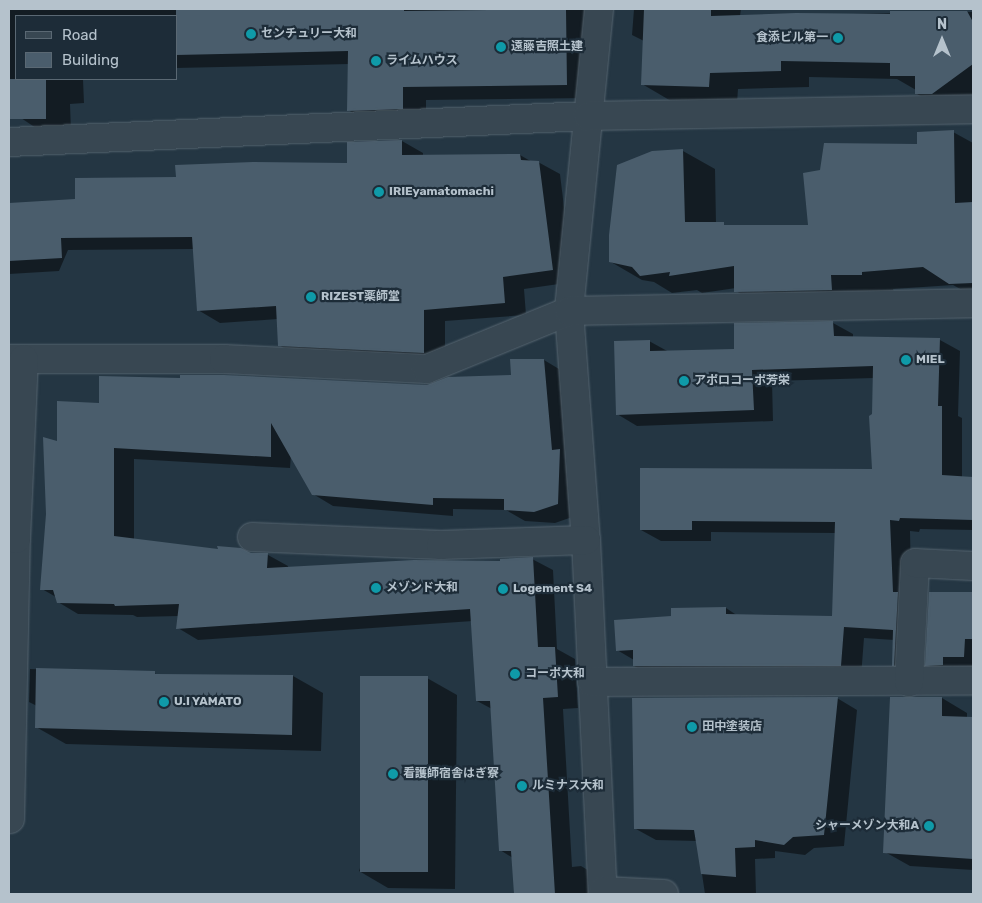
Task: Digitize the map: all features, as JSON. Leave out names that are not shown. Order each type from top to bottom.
[{"type":"street","points":[[599,9],[569,311],[586,540],[603,893],[664,894]]},
{"type":"street","points":[[9,142],[588,116],[973,109]]},
{"type":"street","points":[[10,819],[12,539],[16,359],[224,359],[427,369],[569,311],[973,303]]},
{"type":"street","points":[[252,537],[441,545],[586,540]]},
{"type":"street","points":[[909,682],[914,563],[973,566]]},
{"type":"street","points":[[592,682],[973,681]]},
{"type":"building","points":[[176,9],[404,9],[404,11],[566,9],[567,85],[403,87],[403,109],[347,111],[348,51],[178,55],[178,15],[176,15]]},
{"type":"building","points":[[644,9],[711,9],[711,16],[796,13],[890,14],[890,11],[967,11],[973,22],[973,64],[932,94],[915,94],[915,76],[890,76],[890,63],[781,61],[781,71],[710,73],[709,87],[641,85]]},
{"type":"building","points":[[9,79],[46,80],[46,119],[9,119]]},
{"type":"building","points":[[954,130],[955,203],[973,202],[973,283],[949,284],[923,267],[862,272],[862,275],[831,275],[832,290],[734,292],[734,266],[669,276],[670,272],[640,276],[632,267],[609,262],[609,235],[617,165],[652,151],[683,149],[685,222],[724,222],[724,225],[808,225],[803,173],[820,170],[824,143],[917,144],[917,132]]},
{"type":"building","points":[[402,140],[402,155],[520,154],[521,160],[539,161],[553,270],[503,277],[505,303],[424,310],[424,353],[278,346],[276,306],[197,311],[192,237],[61,238],[62,258],[9,261],[9,203],[75,199],[75,178],[176,177],[175,165],[253,162],[347,163],[347,142]]},
{"type":"building","points":[[833,321],[834,336],[940,338],[938,406],[942,406],[942,475],[973,477],[973,520],[900,518],[899,521],[890,520],[893,592],[898,592],[894,666],[892,666],[893,630],[844,627],[841,666],[633,666],[633,650],[616,651],[614,620],[671,616],[671,608],[726,607],[726,614],[832,616],[835,522],[692,521],[692,530],[640,530],[640,468],[872,469],[869,416],[872,414],[873,366],[752,370],[754,410],[616,415],[614,341],[650,340],[650,351],[734,349],[734,323]]},
{"type":"building","points":[[510,359],[544,359],[552,450],[560,449],[558,504],[534,512],[504,510],[504,499],[433,498],[433,505],[312,495],[271,423],[271,457],[114,448],[114,536],[218,549],[217,546],[241,548],[251,553],[268,553],[267,568],[414,560],[500,561],[500,559],[533,557],[538,647],[555,647],[558,697],[543,698],[555,894],[514,894],[511,851],[499,851],[490,701],[476,701],[470,609],[176,629],[179,604],[115,606],[114,604],[57,603],[53,590],[40,590],[46,514],[43,437],[57,441],[57,401],[99,403],[99,376],[180,378],[180,375],[224,375],[427,385],[448,377],[511,375]]},
{"type":"building","points":[[929,592],[973,592],[973,639],[965,639],[964,657],[943,657],[943,665],[925,666]]},
{"type":"building","name":"U.I YAMATO","points":[[36,668],[155,671],[155,674],[293,675],[292,735],[35,728]]},
{"type":"building","name":"看護師宿舎はぎ寮","points":[[360,676],[428,676],[428,872],[360,872]]},
{"type":"building","points":[[838,697],[824,835],[793,837],[784,845],[755,840],[755,847],[735,848],[736,877],[701,874],[694,830],[634,829],[632,698]]},
{"type":"building","points":[[890,697],[942,697],[942,716],[973,717],[973,859],[883,853]]},
{"type":"place","name":"センチュリー大和","points":[[251,34]]},
{"type":"place","name":"食添ビル第一","points":[[838,38]]},
{"type":"place","name":"遠藤吉照土建","points":[[501,47]]},
{"type":"place","name":"ライムハウス","points":[[376,61]]},
{"type":"place","name":"IRIEyamatomachi","points":[[379,192]]},
{"type":"place","name":"RIZEST薬師堂","points":[[311,297]]},
{"type":"place","name":"MIEL","points":[[906,360]]},
{"type":"place","name":"アポロコーポ芳栄","points":[[684,381]]},
{"type":"place","name":"メゾンド大和","points":[[376,588]]},
{"type":"place","name":"Logement S4","points":[[503,589]]},
{"type":"place","name":"コーポ大和","points":[[515,674]]},
{"type":"place","name":"U.I YAMATO","points":[[164,702]]},
{"type":"place","name":"田中塗装店","points":[[692,727]]},
{"type":"place","name":"看護師宿舎はぎ寮","points":[[393,774]]},
{"type":"place","name":"ルミナス大和","points":[[522,786]]},
{"type":"place","name":"シャーメゾン大和A","points":[[929,826]]}]
